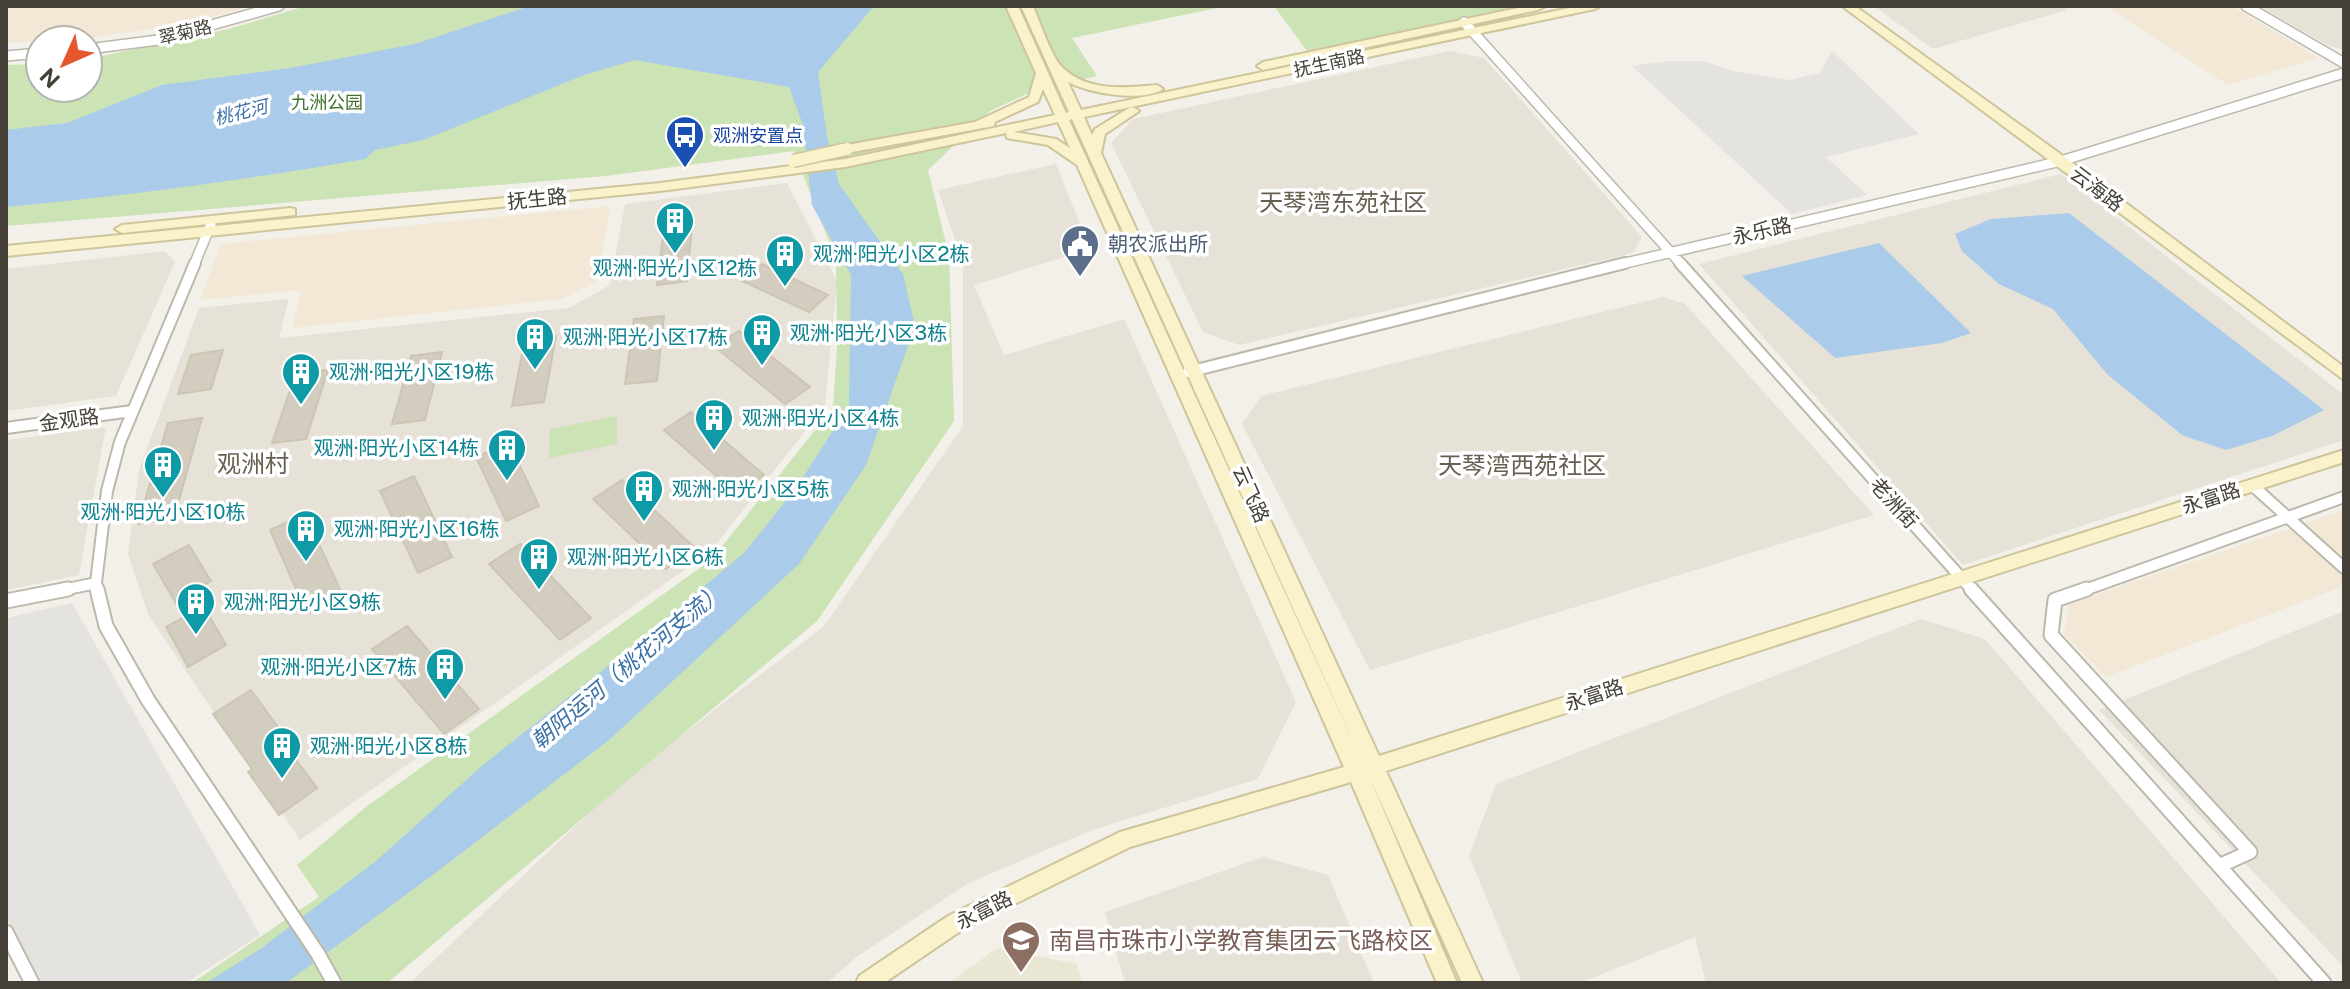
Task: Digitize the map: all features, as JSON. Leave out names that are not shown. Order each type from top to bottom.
[{"type":"main road","name":"云飞路","points":[[1012,6],[1049,70]]},
{"type":"main road","name":"云飞路","points":[[1027,6],[1068,113],[1195,370],[1365,769],[1447,983]]},
{"type":"main road","name":"抚生南路","points":[[1159,94],[1543,6]]},
{"type":"main road","name":"抚生南路","points":[[1068,113],[1475,33],[1595,6]]},
{"type":"main road","name":"云海路","points":[[1848,6],[2061,161],[2344,375]]},
{"type":"main road","points":[[979,131],[1034,99],[1049,70],[1097,90],[1159,94]]},
{"type":"main road","points":[[979,131],[1032,137],[1089,158],[1096,138],[1105,126],[1159,94]]},
{"type":"main road","name":"抚生路","points":[[6,240],[210,226],[660,187],[792,166],[1068,113]]},
{"type":"main road","name":"云飞路","points":[[1089,158],[1176,375],[1365,769],[1473,983]]},
{"type":"main road","name":"抚生路","points":[[6,251],[210,226]]},
{"type":"main road","name":"永富路","points":[[866,983],[955,923],[1127,839],[1365,769],[2344,456]]},
{"type":"street","name":"翠菊路","points":[[104,47],[158,40],[279,6]]},
{"type":"street","points":[[2246,6],[2344,63]]},
{"type":"street","name":"老洲街","points":[[1464,22],[2324,983]]},
{"type":"street","name":"永乐路","points":[[1176,375],[1671,252],[2061,161],[2344,73]]},
{"type":"street","points":[[210,226],[132,411],[107,491],[96,583],[106,626],[148,700],[318,954],[334,983]]},
{"type":"street","name":"金观路","points":[[6,428],[132,411]]},
{"type":"street","points":[[2252,485],[2344,568]]},
{"type":"street","points":[[2219,866],[2250,852],[2051,635],[2055,600],[2344,497]]},
{"type":"street","points":[[6,601],[96,583]]},
{"type":"street","points":[[6,932],[32,983]]},
{"type":"shaded area","points":[[6,6],[250,6],[195,22],[104,36],[104,24],[24,24],[24,42],[6,43]]},
{"type":"shaded area","points":[[1874,6],[2061,6],[2067,10],[1933,49]]},
{"type":"shaded area","points":[[2119,6],[2232,6],[2318,58],[2228,85],[2110,9]]},
{"type":"shaded area","points":[[2259,6],[2344,6],[2344,50],[2329,46]]},
{"type":"shaded area","points":[[1450,51],[1484,58],[1642,237],[1633,253],[1239,345],[1203,332],[1111,143],[1133,119]]},
{"type":"shaded area","points":[[1832,51],[1919,134],[1826,157],[1867,195],[1792,214],[1632,66],[1668,61],[1703,61],[1734,71],[1788,80],[1820,73]]},
{"type":"shaded area","points":[[1056,164],[1090,249],[974,285],[1004,355],[1124,319],[1296,702],[1258,779],[1092,830],[967,884],[855,958],[827,983],[410,983],[627,777],[824,626],[963,426],[963,263],[938,190]]},
{"type":"shaded area","points":[[2061,174],[2344,395],[2344,440],[1963,565],[1699,264]]},
{"type":"shaded area","points":[[787,183],[837,281],[825,406],[710,552],[300,840],[149,616],[128,554],[139,470],[199,308],[289,299],[279,338],[569,308],[610,285],[625,204]]},
{"type":"shaded area","points":[[610,206],[597,281],[562,299],[292,328],[301,290],[200,300],[221,244]]},
{"type":"shaded area","points":[[165,251],[175,262],[116,396],[6,411],[6,269]]},
{"type":"shaded area","points":[[1663,297],[1685,304],[1874,515],[1370,670],[1242,424],[1261,396]]},
{"type":"shaded area","points":[[106,427],[79,575],[6,590],[6,440]]},
{"type":"shaded area","points":[[2344,510],[2344,586],[2106,677],[2064,634],[2069,604]]},
{"type":"shaded area","points":[[72,603],[260,935],[186,983],[39,983],[6,917],[6,618]]},
{"type":"shaded area","points":[[2344,611],[2344,967],[2099,710]]},
{"type":"shaded area","points":[[1921,619],[1985,639],[2281,983],[1706,983],[1695,937],[1579,983],[1522,983],[1469,856],[1496,784]]},
{"type":"shaded area","points":[[1263,857],[1328,875],[1374,983],[1125,983],[1105,912]]},
{"type":"shaded area","name":"南昌市珠市小学教育集团云飞路校区","points":[[997,948],[1077,964],[1082,983],[949,983]]},
{"type":"green space","name":"九洲公园","points":[[306,6],[1227,6],[1072,38],[1097,76],[1033,91],[990,111],[928,170],[949,256],[954,421],[817,621],[387,983],[192,983],[319,897],[297,865],[366,807],[711,560],[833,408],[837,347],[836,260],[794,151],[606,176],[6,226],[6,65],[24,64],[24,104],[104,104],[104,56],[229,29]]},
{"type":"green space","points":[[1274,6],[1527,6],[1307,51]]},
{"type":"green space","points":[[617,416],[617,444],[549,458],[550,429]]},
{"type":"water","points":[[530,6],[874,6],[818,72],[827,137],[839,184],[903,274],[915,326],[866,465],[799,564],[609,740],[286,983],[206,983],[259,950],[376,861],[483,765],[642,639],[745,552],[796,488],[849,406],[851,275],[812,205],[803,125],[789,87],[635,60],[584,75],[423,140],[375,150],[365,159],[231,181],[96,198],[6,207],[6,130],[67,123],[162,85],[290,68],[415,44]]},
{"type":"water","points":[[2069,213],[2324,410],[2272,436],[2226,450],[2182,435],[2108,375],[2053,309],[1999,284],[1962,251],[1955,234],[1991,219]]},
{"type":"water","points":[[1879,243],[1971,333],[1942,343],[1835,358],[1742,276]]},
{"type":"building","name":"观洲·阳光小区12栋","points":[[692,225],[687,281],[657,285],[664,228]]},
{"type":"building","name":"观洲·阳光小区2栋","points":[[762,264],[828,295],[809,312],[742,281]]},
{"type":"building","points":[[664,316],[657,381],[625,384],[634,319]]},
{"type":"building","name":"观洲·阳光小区3栋","points":[[739,331],[810,387],[785,404],[714,346]]},
{"type":"building","name":"观洲·阳光小区17栋","points":[[556,336],[544,402],[512,406],[525,339]]},
{"type":"building","points":[[223,350],[211,389],[178,394],[191,355]]},
{"type":"building","points":[[442,352],[425,420],[392,424],[411,356]]},
{"type":"building","name":"观洲·阳光小区19栋","points":[[328,370],[306,439],[272,443],[296,373]]},
{"type":"building","name":"观洲·阳光小区4栋","points":[[691,412],[764,475],[737,494],[664,430]]},
{"type":"building","points":[[202,418],[174,518],[138,524],[168,423]]},
{"type":"building","name":"观洲·阳光小区14栋","points":[[509,443],[539,506],[506,521],[476,457]]},
{"type":"building","points":[[414,476],[452,557],[418,573],[380,491]]},
{"type":"building","name":"观洲·阳光小区5栋","points":[[622,480],[695,548],[666,569],[593,499]]},
{"type":"building","name":"观洲·阳光小区16栋","points":[[305,514],[343,596],[307,614],[270,530]]},
{"type":"building","name":"观洲·阳光小区6栋","points":[[520,544],[591,618],[560,640],[489,564]]},
{"type":"building","points":[[189,545],[211,581],[194,590],[226,645],[188,667],[166,627],[184,617],[153,564]]},
{"type":"building","points":[[407,626],[479,709],[444,734],[372,649]]},
{"type":"building","points":[[251,690],[280,730],[276,733],[317,788],[279,815],[248,772],[252,769],[213,714]]},
{"type":"place","name":"观洲安置点","points":[[685,169]]},
{"type":"place","name":"观洲·阳光小区12栋","points":[[675,255]]},
{"type":"place","name":"朝农派出所","points":[[1080,278]]},
{"type":"place","name":"观洲·阳光小区2栋","points":[[785,288]]},
{"type":"place","name":"观洲·阳光小区3栋","points":[[762,367]]},
{"type":"place","name":"观洲·阳光小区17栋","points":[[535,371]]},
{"type":"place","name":"观洲·阳光小区19栋","points":[[301,406]]},
{"type":"place","name":"观洲·阳光小区4栋","points":[[714,452]]},
{"type":"place","name":"观洲·阳光小区14栋","points":[[507,482]]},
{"type":"place","name":"观洲·阳光小区10栋","points":[[163,499]]},
{"type":"place","name":"观洲·阳光小区5栋","points":[[644,523]]},
{"type":"place","name":"观洲·阳光小区16栋","points":[[306,563]]},
{"type":"place","name":"观洲·阳光小区6栋","points":[[539,591]]},
{"type":"place","name":"观洲·阳光小区9栋","points":[[196,636]]},
{"type":"place","name":"观洲·阳光小区7栋","points":[[445,701]]},
{"type":"place","name":"观洲·阳光小区8栋","points":[[282,780]]},
{"type":"place","name":"南昌市珠市小学教育集团云飞路校区","points":[[1021,974]]},
{"type":"district","name":"天琴湾东苑社区","points":[[1343,202]]},
{"type":"district","name":"观洲村","points":[[253,463]]},
{"type":"district","name":"天琴湾西苑社区","points":[[1522,465]]},
{"type":"water label","name":"桃花河","points":[[241,112]]},
{"type":"water label","name":"朝阳运河（桃花河支流）","points":[[627,666]]}]
